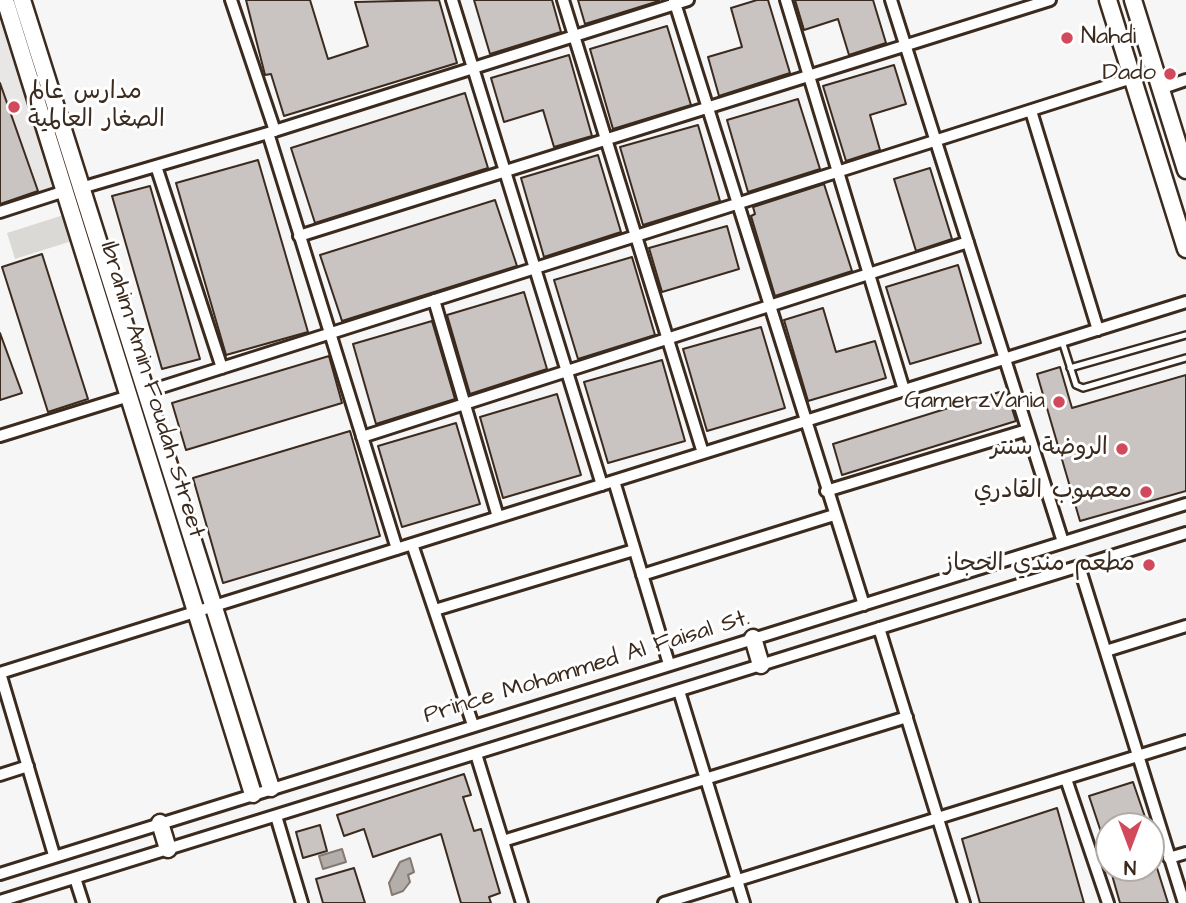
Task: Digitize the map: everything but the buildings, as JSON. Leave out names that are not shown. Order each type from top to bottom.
[{"type":"street","points":[[231,0],[299,236],[397,549]]},
{"type":"street","points":[[452,0],[602,485]]},
{"type":"street","points":[[563,0],[703,453]]},
{"type":"street","points":[[0,212],[271,132],[688,0]]},
{"type":"street","points":[[786,0],[904,390]]},
{"type":"street","points":[[891,0],[1063,542]]},
{"type":"street","points":[[299,236],[1050,0]]},
{"type":"street","points":[[1108,0],[1186,249]]},
{"type":"street","points":[[1133,0],[1186,170]]},
{"type":"street","name":"Ibrahim Amin Foudah Street","points":[[8,2],[73,189],[118,298],[271,788]]},
{"type":"street","points":[[675,2],[804,422],[864,605]]},
{"type":"street","points":[[146,392],[1132,78]]},
{"type":"street","points":[[1160,89],[1186,80]]},
{"type":"street","points":[[1031,111],[1098,330]]},
{"type":"street","points":[[156,166],[222,368]]},
{"type":"street","name":"Ibrahim Amin Foudah Street","points":[[73,189],[129,396],[253,794]]},
{"type":"street","points":[[362,437],[968,242]]},
{"type":"street","points":[[102,304],[118,298]]},
{"type":"street","points":[[434,300],[498,517]]},
{"type":"street","points":[[54,856],[0,673],[1186,302]]},
{"type":"street","points":[[0,436],[129,396]]},
{"type":"street","points":[[826,491],[1027,430]]},
{"type":"street","points":[[614,481],[669,664]]},
{"type":"street","name":"Prince Mohammed Al Faisal St.","points":[[0,874],[1186,504]]},
{"type":"street","points":[[642,575],[834,515]]},
{"type":"street","name":"Prince Mohammed Al Faisal St.","points":[[0,901],[1186,533]]},
{"type":"street","points":[[412,544],[473,725]]},
{"type":"street","points":[[435,610],[634,550]]},
{"type":"street","points":[[1079,566],[1184,903]]},
{"type":"street","points":[[1106,651],[1186,626]]},
{"type":"street","points":[[880,628],[964,903]]},
{"type":"street","points":[[753,638],[761,665]]},
{"type":"street","points":[[214,670],[232,664]]},
{"type":"street","points":[[679,691],[744,903]]},
{"type":"street","points":[[503,841],[906,718]]},
{"type":"street","points":[[664,903],[1186,741]]},
{"type":"street","points":[[476,754],[522,903]]},
{"type":"street","points":[[0,775],[28,766]]},
{"type":"street","points":[[1066,779],[1108,903]]},
{"type":"street","points":[[276,816],[302,903]]},
{"type":"street","points":[[160,823],[168,849]]},
{"type":"street","points":[[1169,858],[1186,853]]},
{"type":"street","points":[[75,878],[83,903]]},
{"type":"lane","points":[[1070,368],[1186,335]]},
{"type":"lane","points":[[1062,341],[1076,385],[1088,388],[1186,358]]},
{"type":"shaded area","name":"مدارس عالم الصغار العالمية","points":[[3,21],[55,191],[0,208],[0,22]]},
{"type":"shaded area","points":[[70,213],[78,239],[15,259],[7,233]]},
{"type":"shaded area","points":[[342,849],[346,862],[323,869],[319,856]]},
{"type":"shaded area","points":[[410,858],[414,872],[408,875],[410,882],[403,891],[392,895],[389,883],[400,862]]},
{"type":"place","name":"Nahdi","points":[[1067,38]]},
{"type":"place","name":"Dado","points":[[1170,74]]},
{"type":"place","name":"مدارس عالم الصغار العالمية","points":[[14,107]]},
{"type":"place","name":"GamerzVania","points":[[1059,402]]},
{"type":"place","name":"الروضة سنتر","points":[[1122,449]]},
{"type":"place","name":"معصوب القادري","points":[[1146,492]]},
{"type":"place","name":"مطعم مندي الحجاز","points":[[1149,565]]}]
